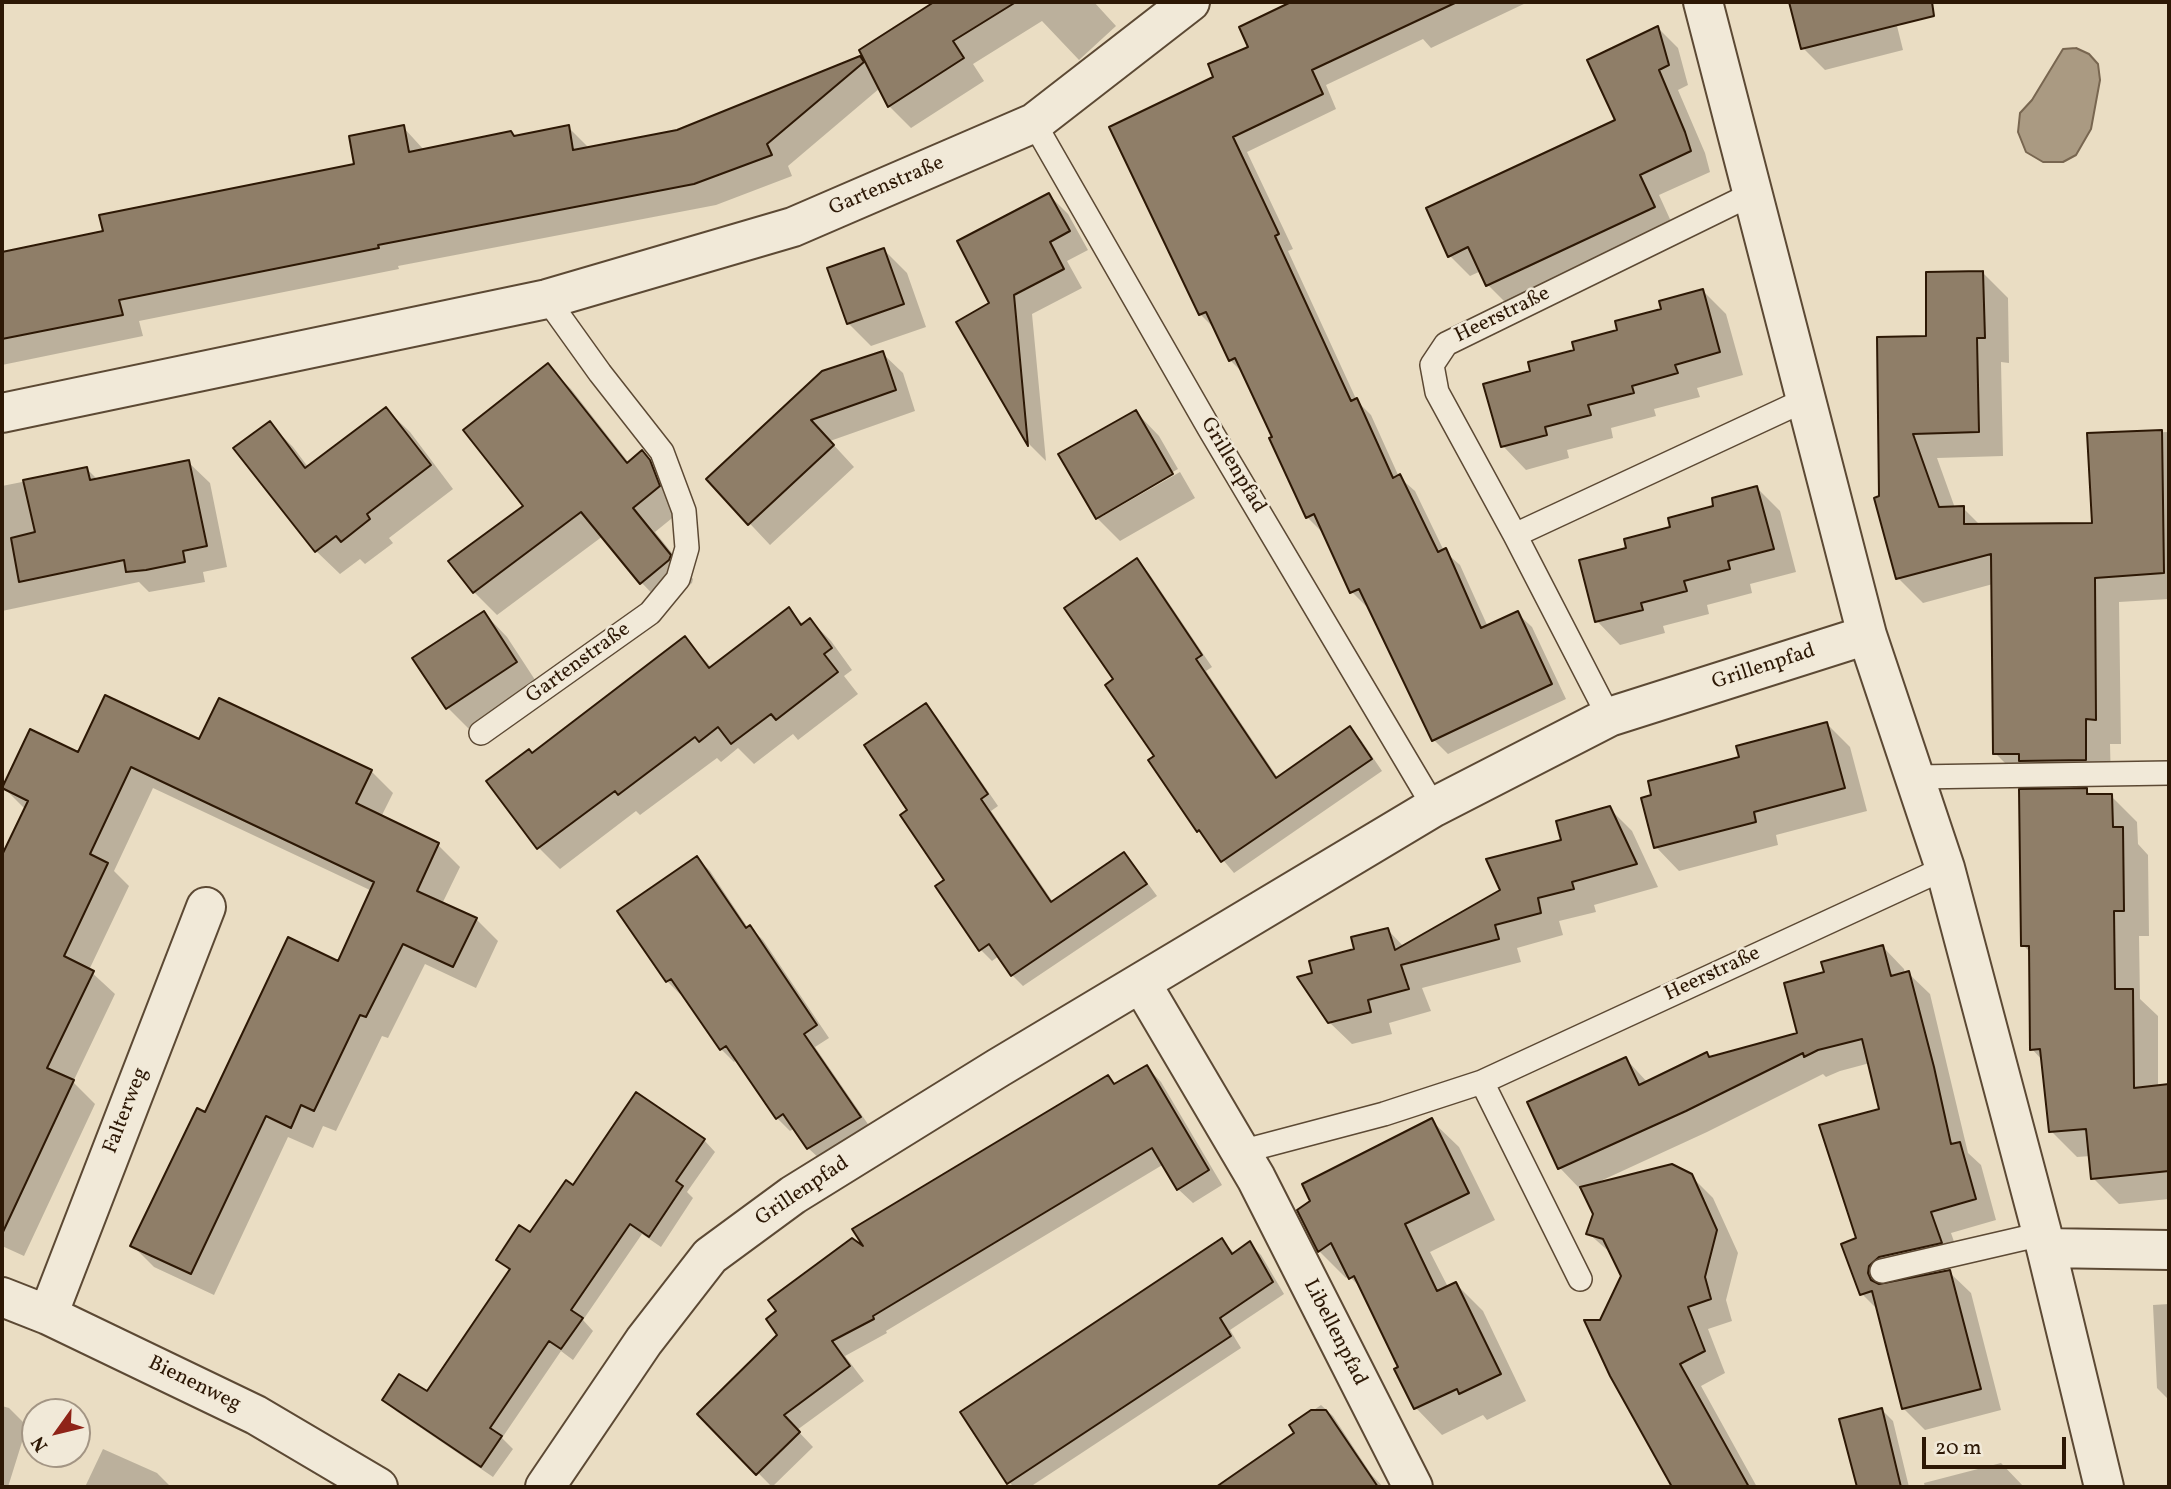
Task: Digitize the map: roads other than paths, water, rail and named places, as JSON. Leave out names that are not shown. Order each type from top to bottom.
[{"type":"street","name":"Gartenstraße","points":[[2,413],[547,299],[793,227],[1034,123],[1190,2]]},
{"type":"street","points":[[1703,2],[1867,635],[1945,868],[2044,1241],[2104,1487]]},
{"type":"street","name":"Grillenpfad","points":[[545,1487],[643,1341],[710,1256],[793,1195],[987,1075],[1434,807],[1609,717],[1867,635]]},
{"type":"street","name":"Falterweg","points":[[48,1315],[206,906]]},
{"type":"street","points":[[1141,984],[1248,1165]]},
{"type":"street","name":"Libellenpfad","points":[[1248,1165],[1413,1487]]},
{"type":"street","points":[[2044,1241],[2169,1250]]},
{"type":"street","name":"Bienenweg","points":[[2,1297],[48,1315],[256,1415],[378,1487]]},
{"type":"lane","name":"Grillenpfad","points":[[1034,123],[1209,428],[1434,807]]},
{"type":"lane","name":"Heerstraße","points":[[1609,717],[1437,391],[1432,365],[1446,344],[1754,193]]},
{"type":"lane","name":"Gartenstraße","points":[[481,733],[650,612],[678,579],[687,548],[684,511],[662,452],[547,299]]},
{"type":"lane","points":[[1515,535],[1807,399]]},
{"type":"lane","points":[[1916,777],[2169,773]]},
{"type":"lane","name":"Heerstraße","points":[[1248,1165],[1384,1114],[1482,1082],[1945,868]]},
{"type":"lane","points":[[1482,1082],[1580,1279]]},
{"type":"lane","points":[[1882,1271],[2044,1241]]}]
